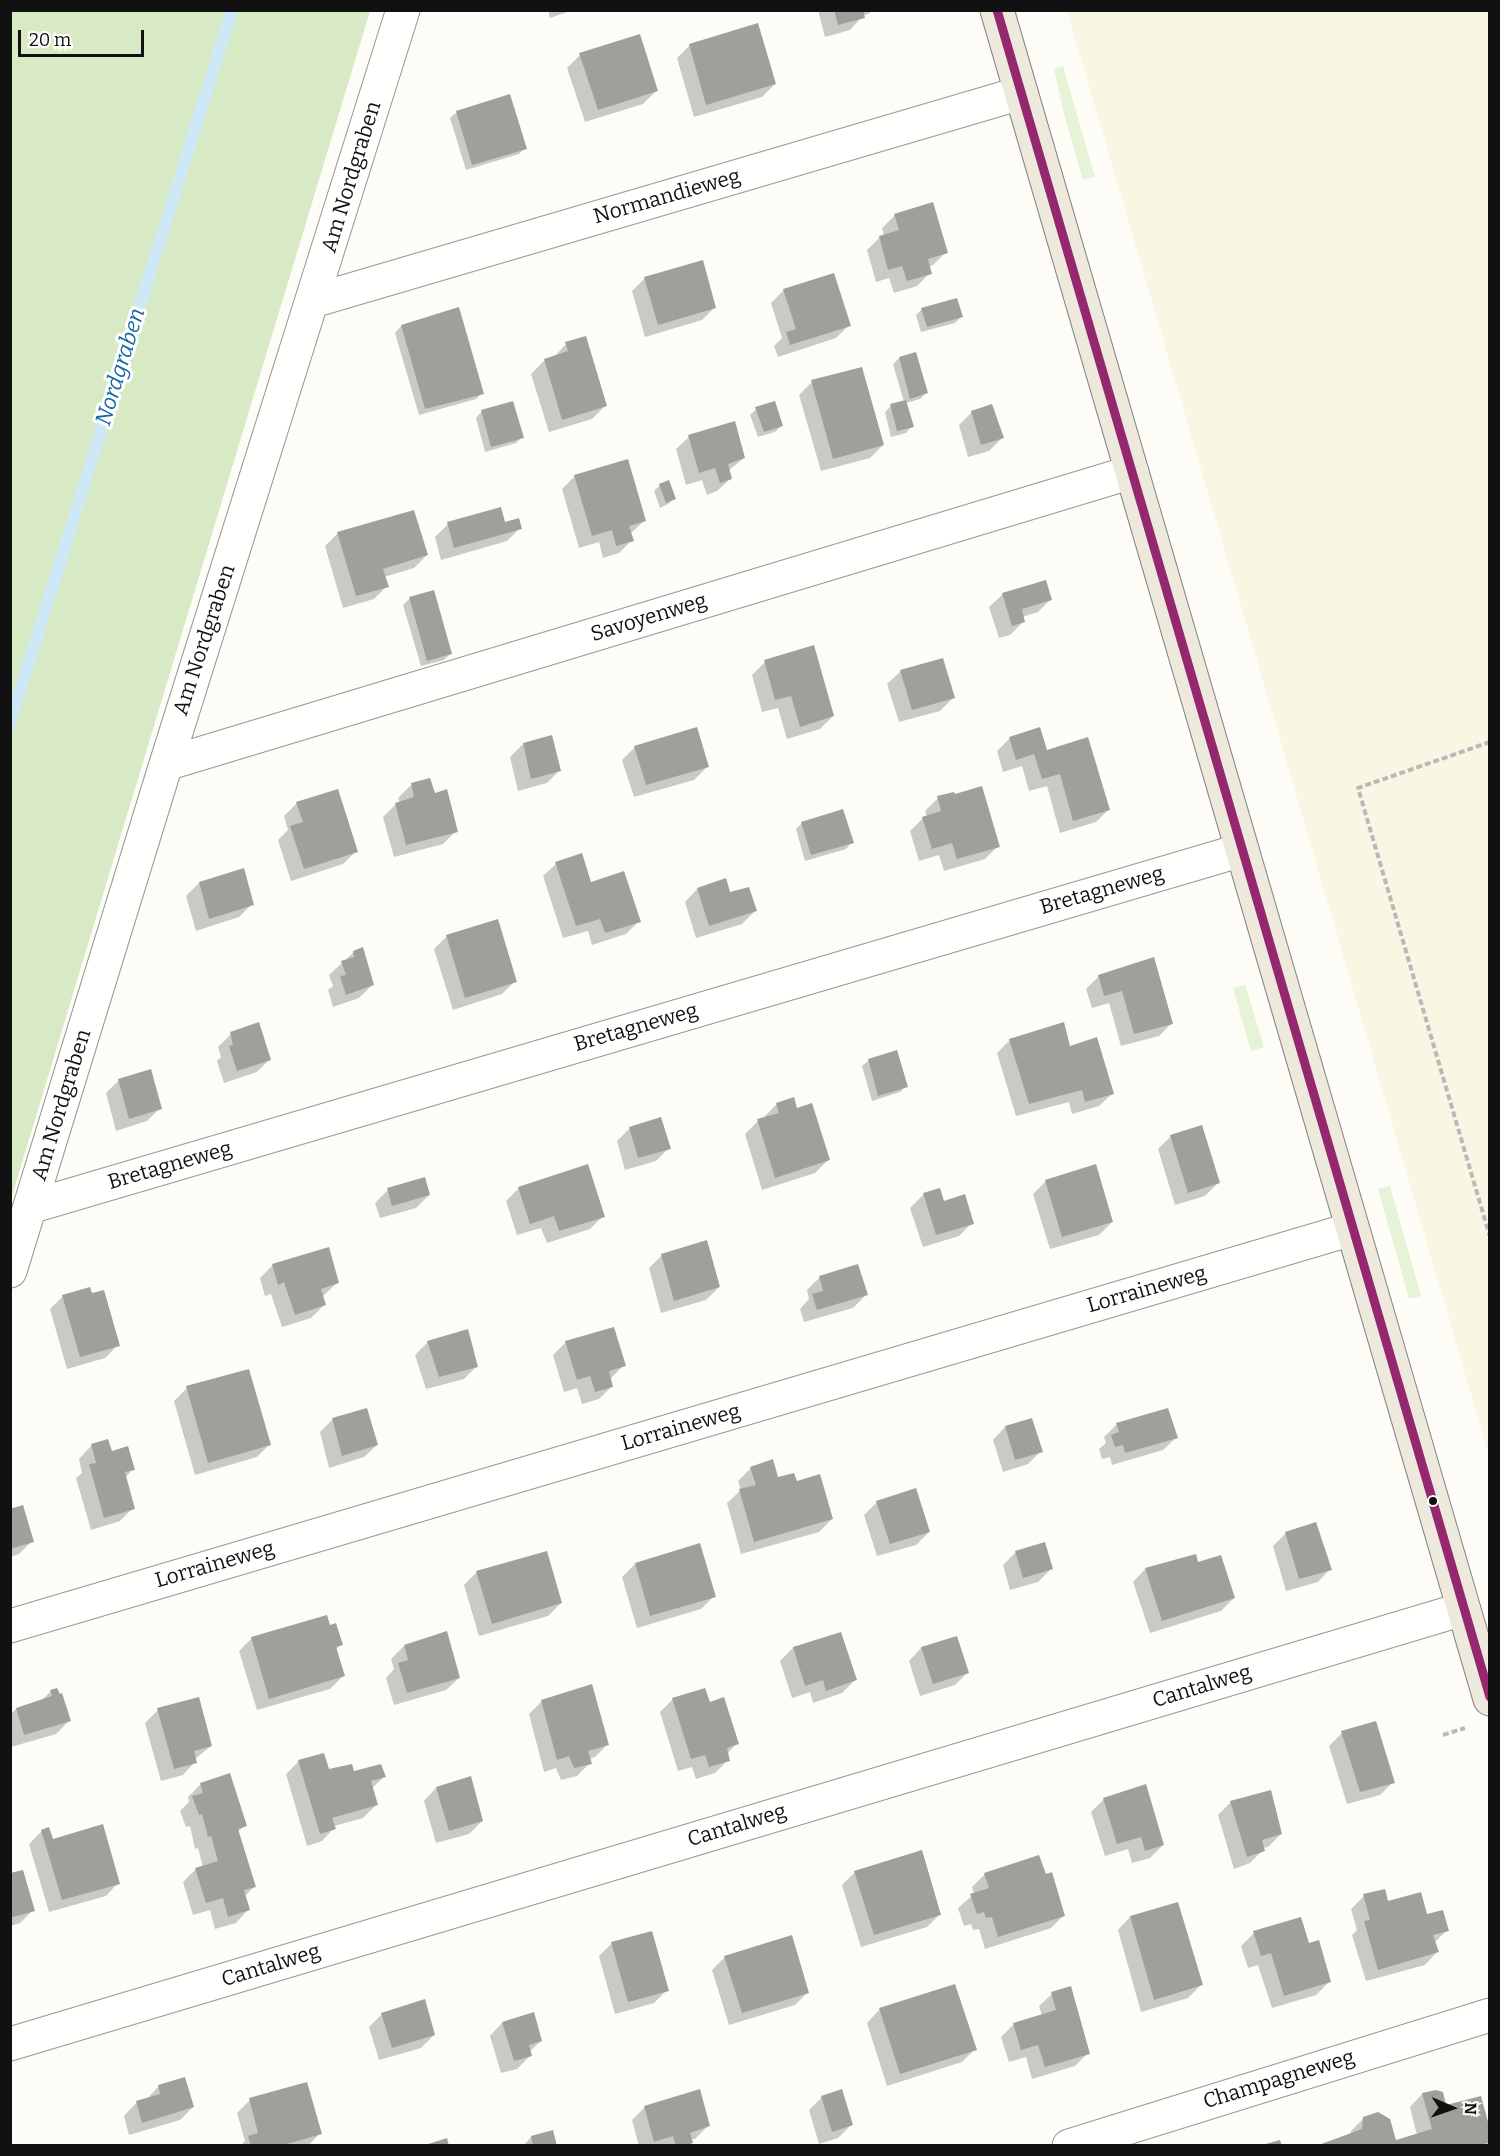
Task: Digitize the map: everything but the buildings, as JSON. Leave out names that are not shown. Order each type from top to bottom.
[{"type":"main road","points":[[997,10],[1490,1699]]},
{"type":"lane","name":"Am Nordgraben","points":[[10,1271],[166,764],[403,10]]},
{"type":"lane","name":"Normandieweg","points":[[313,301],[1021,93]]},
{"type":"lane","name":"Savoyenweg","points":[[166,764],[1132,472]]},
{"type":"lane","name":"Bretagneweg","points":[[30,1207],[1242,850]]},
{"type":"lane","name":"Lorraineweg","points":[[10,1626],[1352,1229]]},
{"type":"lane","name":"Cantalweg","points":[[10,2044],[1463,1609]]},
{"type":"lane","name":"Champagneweg","points":[[1069,2145],[1490,2015]]},
{"type":"path","points":[[1490,742],[1358,788],[1490,1237]]},
{"type":"shaded area","points":[[1067,11],[1489,11],[1489,1456],[1298,801]]},
{"type":"green space","points":[[10,11],[370,11],[11,1199]]},
{"type":"green space","points":[[1063,66],[1095,177],[1083,180],[1054,69]]},
{"type":"green space","points":[[1245,984],[1264,1047],[1251,1051],[1233,988]]},
{"type":"green space","points":[[1390,1186],[1421,1296],[1409,1299],[1378,1189]]},
{"type":"waterway","name":"Nordgraben","points":[[10,723],[232,10]]},
{"type":"transit line","points":[[997,10],[1490,1697]]}]
